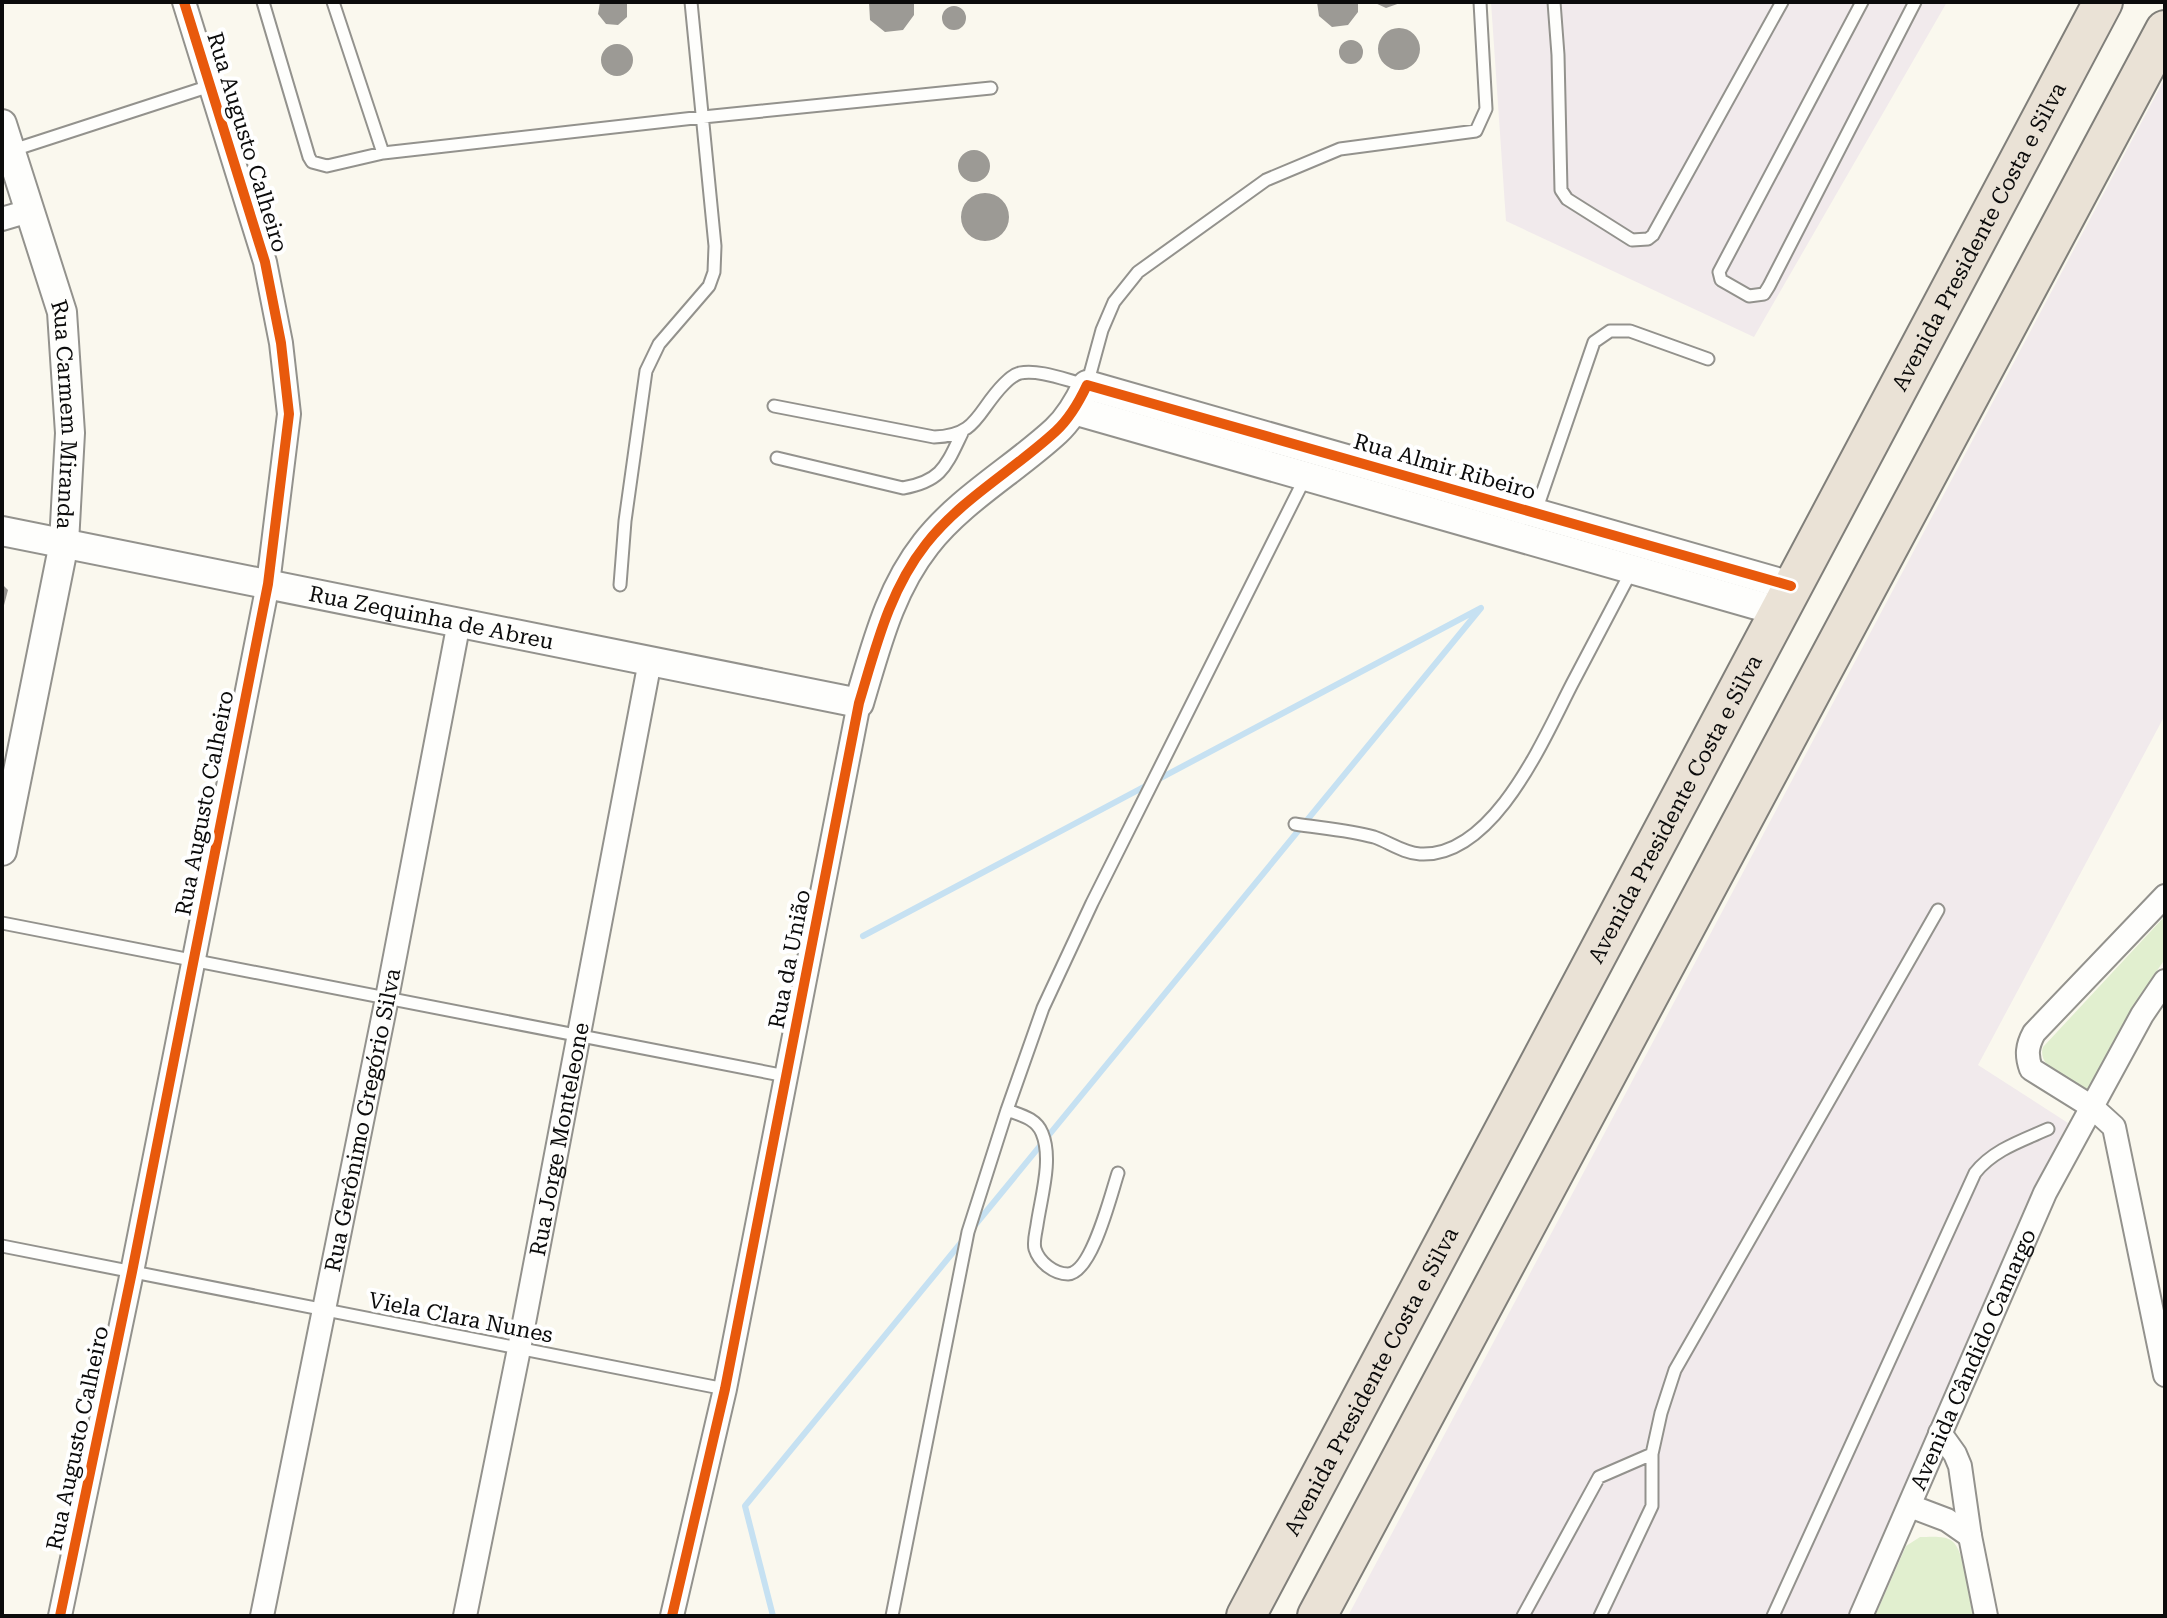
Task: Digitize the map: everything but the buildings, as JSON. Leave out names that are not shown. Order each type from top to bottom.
[{"type":"highway","name":"Avenida Presidente Costa e Silva","points":[[1246,1616],[2103,2]]},
{"type":"highway","points":[[1317,1616],[2165,30]]},
{"type":"street","name":"Rua Augusto Calheiro","points":[[60,1616],[132,1272],[268,584],[289,414],[281,343],[265,262],[184,2]]},
{"type":"street","name":"Rua Carmem Miranda","points":[[2,851],[64,543],[70,433],[62,312],[16,215],[6,138]]},
{"type":"street","name":"Rua da União","points":[[672,1616],[725,1389],[859,703],[888,607],[925,544],[1056,431],[1074,410],[1087,385]]},
{"type":"street","name":"Rua Almir Ribeiro","points":[[1087,385],[1531,526],[1632,569],[1784,598]]},
{"type":"street","name":"Rua Almir Ribeiro","points":[[1074,410],[1306,476],[1531,526],[1644,544],[1784,598]]},
{"type":"street","name":"Rua Zequinha de Abreu","points":[[2,531],[859,703]]},
{"type":"street","name":"Rua Gerônimo Gregório Silva","points":[[262,1616],[387,998],[459,622]]},
{"type":"street","name":"Rua Jorge Monteleone","points":[[465,1616],[650,661]]},
{"type":"street","points":[[2165,896],[2034,1033],[2027,1057],[2031,1069],[2108,1118],[2118,1137],[2165,1375]]},
{"type":"street","name":"Avenida Cândido Camargo","points":[[1861,1616],[2045,1193],[2142,1015],[2165,981]]},
{"type":"street","points":[[1940,1433],[1960,1466],[1986,1616]]},
{"type":"street","points":[[1910,1506],[1947,1520],[1970,1536]]},
{"type":"lane","points":[[263,2],[312,162],[327,166],[383,153],[991,88]]},
{"type":"lane","points":[[333,2],[383,153]]},
{"type":"lane","points":[[620,585],[625,521],[646,371],[659,344],[697,302],[709,286],[714,272],[715,246],[691,2]]},
{"type":"lane","points":[[777,458],[903,488],[924,484],[941,473],[962,433],[971,426],[988,399],[1011,377],[1032,373],[1087,385],[1102,330],[1114,302],[1138,272],[1266,180],[1340,149],[1476,131],[1486,109],[1480,2]]},
{"type":"lane","points":[[1554,2],[1561,190],[1567,199],[1632,240],[1640,240],[1653,235],[1782,2]]},
{"type":"lane","points":[[1862,2],[1719,272],[1721,280],[1749,296],[1764,294],[1769,286],[1915,2]]},
{"type":"lane","points":[[6,138],[210,86]]},
{"type":"lane","points":[[1531,526],[1594,342],[1610,331],[1630,331],[1708,359]]},
{"type":"lane","points":[[774,406],[934,437],[962,433]]},
{"type":"lane","points":[[892,1616],[968,1232],[1043,1008],[1085,916],[1306,476]]},
{"type":"lane","points":[[1295,824],[1374,837],[1403,851],[1420,854],[1438,852],[1461,843],[1481,828],[1525,775],[1644,544]]},
{"type":"lane","points":[[1600,1616],[1652,1506],[1652,1454],[1675,1370],[1938,910]]},
{"type":"lane","points":[[2,923],[786,1076]]},
{"type":"lane","points":[[1007,1110],[1027,1117],[1038,1125],[1043,1135],[1045,1175],[1034,1247],[1049,1268],[1065,1274],[1078,1271],[1088,1258],[1118,1173]]},
{"type":"lane","points":[[1773,1616],[1975,1173],[1985,1160],[2003,1149],[2048,1129]]},
{"type":"lane","name":"Viela Clara Nunes","points":[[2,1246],[725,1389]]},
{"type":"lane","points":[[1523,1616],[1599,1477],[1652,1454]]},
{"type":"shaded area","points":[[1491,2],[1947,2],[1754,337],[1506,221]]},
{"type":"shaded area","points":[[2165,78],[2165,715],[1978,1065],[2068,1123],[2025,1206],[1849,1616],[1348,1616]]},
{"type":"green space","points":[[2165,916],[2165,959],[2141,994],[2085,1094],[2050,1068],[2042,1054],[2043,1047]]},
{"type":"green space","points":[[1920,1537],[1945,1538],[1956,1546],[1963,1564],[1973,1616],[1875,1616],[1906,1546]]},
{"type":"waterway","points":[[863,936],[1481,608],[971,1230]]},
{"type":"waterway","points":[[773,1616],[745,1506],[964,1239]]},
{"type":"cycle path","points":[[60,1616],[132,1272],[268,584],[289,414],[281,343],[265,262],[184,2]]},
{"type":"cycle path","points":[[672,1616],[725,1389],[859,703],[878,640],[902,581],[926,544],[971,499],[1056,431],[1074,410],[1087,385],[1791,586]]}]
